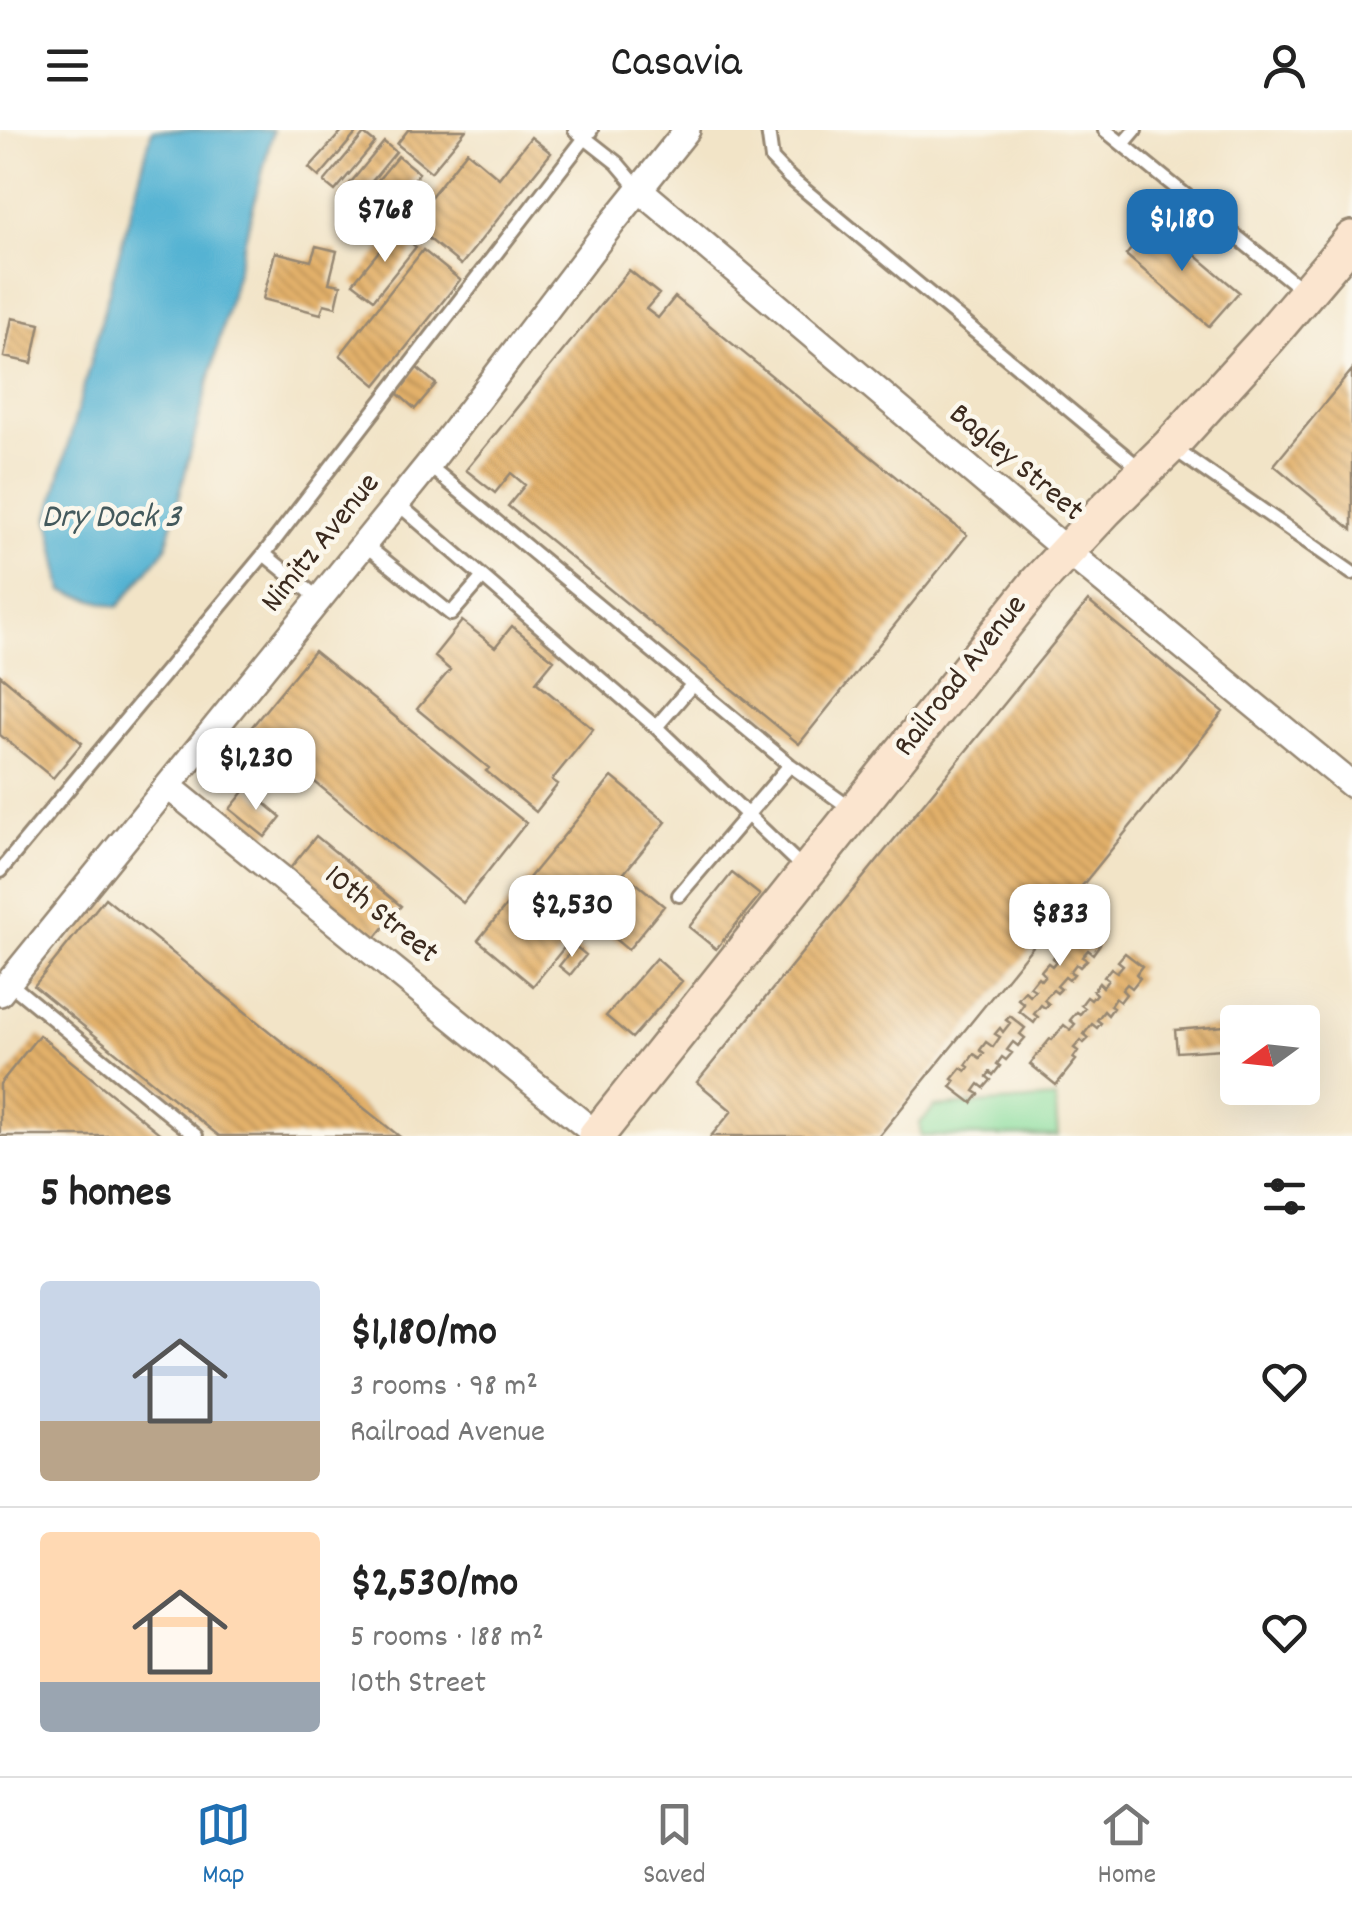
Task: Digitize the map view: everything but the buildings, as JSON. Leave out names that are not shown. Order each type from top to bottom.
[{"type":"street","name":"Nimitz Avenue","points":[[4,988],[428,465],[687,130]]},
{"type":"street","name":"Bagley Street","points":[[639,189],[1067,551],[1352,785]]},
{"type":"street","name":"Railroad Avenue","points":[[596,1136],[1038,582],[1170,446],[1352,239]]},
{"type":"street","name":"10th Street","points":[[168,786],[596,1136]]},
{"type":"lane","points":[[768,130],[772,158],[790,178],[1144,472]]},
{"type":"lane","points":[[1105,130],[1307,294]]},
{"type":"lane","points":[[1123,144],[1135,130]]},
{"type":"lane","points":[[0,871],[264,554],[584,132],[639,189]]},
{"type":"lane","points":[[1170,446],[1352,572]]},
{"type":"lane","points":[[428,465],[790,765],[856,812]]},
{"type":"lane","points":[[397,502],[656,727],[808,873]]},
{"type":"lane","points":[[364,544],[452,614],[483,577]]},
{"type":"lane","points":[[264,554],[319,599]]},
{"type":"lane","points":[[656,727],[692,685]]},
{"type":"lane","points":[[679,895],[790,765]]},
{"type":"lane","points":[[4,988],[196,1136]]},
{"type":"green space","points":[[1055,1098],[1058,1136],[921,1136],[920,1123],[935,1107]]},
{"type":"water","name":"Dry Dock 3","points":[[152,130],[273,130],[166,548],[118,607],[63,591],[49,517]]}]
